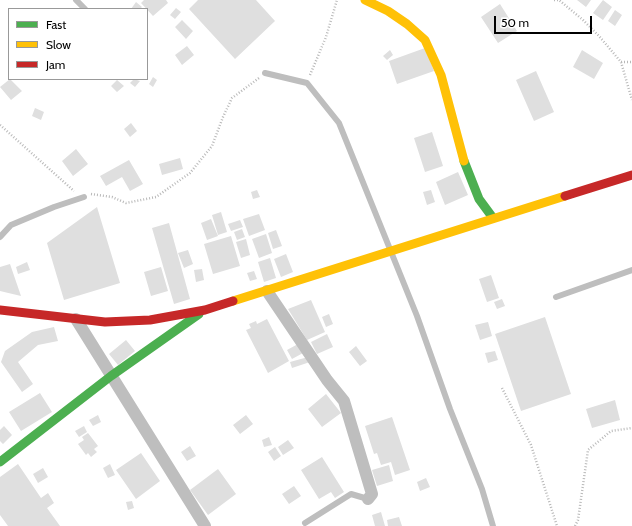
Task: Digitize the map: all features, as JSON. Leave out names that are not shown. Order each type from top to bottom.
[{"type":"street","points":[[365,0],[394,15],[425,40],[440,75],[466,169],[479,199],[493,218]]},
{"type":"street","points":[[0,310],[105,322],[150,320],[204,310],[632,175]]},
{"type":"street","points":[[267,291],[327,380],[344,401],[372,494],[368,499]]},
{"type":"street","points":[[0,462],[111,376],[204,310]]},
{"type":"street","points":[[76,319],[205,526]]},
{"type":"lane","points":[[76,0],[84,8]]},
{"type":"lane","points":[[265,73],[306,83],[339,123],[482,489],[493,526]]},
{"type":"lane","points":[[0,237],[11,225],[54,207],[84,197]]},
{"type":"lane","points":[[556,297],[632,270]]},
{"type":"lane","points":[[305,523],[351,494],[368,499]]},
{"type":"path","points":[[306,83],[326,37],[337,0]]},
{"type":"path","points":[[554,0],[559,0],[583,20],[621,62],[632,100]]},
{"type":"path","points":[[621,62],[632,62]]},
{"type":"path","points":[[0,125],[75,191],[84,197],[92,194],[112,197],[126,203],[156,197],[190,173],[212,146],[232,98],[265,73]]},
{"type":"path","points":[[502,388],[531,445],[557,526]]},
{"type":"path","points":[[575,526],[578,520],[588,450],[611,431],[632,428]]},
{"type":"building","points":[[144,0],[166,0],[168,3],[153,16],[148,11],[148,8],[146,8],[141,3]]},
{"type":"building","points":[[198,0],[256,0],[275,21],[235,59],[189,9]]},
{"type":"building","points":[[577,0],[591,0],[586,7]]},
{"type":"building","points":[[603,0],[612,7],[603,20],[593,13]]},
{"type":"building","points":[[136,2],[142,7],[141,8],[132,8]]},
{"type":"building","points":[[500,4],[517,31],[498,43],[481,17]]},
{"type":"building","points":[[176,8],[181,12],[175,19],[170,15]]},
{"type":"building","points":[[615,10],[622,15],[615,26],[608,21]]},
{"type":"building","points":[[182,20],[193,31],[186,39],[175,27]]},
{"type":"building","points":[[187,46],[194,55],[182,65],[175,55]]},
{"type":"building","points":[[425,48],[434,71],[397,84],[389,61]]},
{"type":"building","points":[[390,50],[393,55],[387,60],[383,56]]},
{"type":"building","points":[[582,50],[603,63],[594,79],[573,67]]},
{"type":"building","points":[[536,71],[554,112],[534,121],[516,80]]},
{"type":"building","points":[[153,77],[157,80],[153,87],[149,84]]},
{"type":"building","points":[[9,80],[11,80],[22,91],[11,100],[0,87]]},
{"type":"building","points":[[117,80],[124,86],[117,92],[111,86]]},
{"type":"building","points":[[133,80],[140,81],[135,87],[130,83]]},
{"type":"building","points":[[35,108],[44,112],[41,120],[32,116]]},
{"type":"building","points":[[131,123],[137,131],[130,137],[124,129]]},
{"type":"building","points":[[432,132],[443,166],[425,172],[414,138]]},
{"type":"building","points":[[76,149],[88,164],[73,176],[62,161]]},
{"type":"building","points":[[180,158],[183,169],[162,175],[159,164]]},
{"type":"building","points":[[129,160],[143,184],[130,191],[122,177],[106,186],[100,176]]},
{"type":"building","points":[[458,172],[468,195],[445,205],[436,182]]},
{"type":"building","points":[[257,190],[260,197],[253,199],[251,192]]},
{"type":"building","points":[[431,190],[435,202],[427,205],[423,192]]},
{"type":"building","points":[[97,207],[120,283],[64,300],[47,243]]},
{"type":"building","points":[[221,212],[227,232],[218,235],[212,215]]},
{"type":"building","points":[[259,214],[265,230],[249,236],[243,219]]},
{"type":"building","points":[[211,219],[218,236],[207,240],[201,223]]},
{"type":"building","points":[[240,220],[243,227],[231,231],[228,224]]},
{"type":"building","points":[[169,223],[190,299],[174,304],[152,228]]},
{"type":"building","points":[[242,229],[245,237],[237,240],[234,232]]},
{"type":"building","points":[[276,230],[282,246],[273,249],[268,233]]},
{"type":"building","points":[[266,234],[272,253],[259,258],[252,239]]},
{"type":"building","points":[[231,236],[240,266],[213,274],[204,244]]},
{"type":"building","points":[[246,239],[250,255],[241,258],[236,242]]},
{"type":"building","points":[[188,250],[193,264],[184,268],[178,253]]},
{"type":"building","points":[[286,254],[293,272],[281,277],[274,259]]},
{"type":"building","points":[[270,258],[276,278],[264,282],[258,262]]},
{"type":"building","points":[[27,262],[30,270],[18,274],[16,267]]},
{"type":"building","points":[[10,264],[21,296],[0,291],[0,267]]},
{"type":"building","points":[[161,267],[168,291],[151,296],[144,272]]},
{"type":"building","points":[[202,269],[204,280],[196,282],[194,270]]},
{"type":"building","points":[[254,271],[257,279],[250,281],[247,273]]},
{"type":"building","points":[[491,275],[499,298],[487,302],[479,279]]},
{"type":"building","points":[[502,299],[505,306],[497,309],[494,302]]},
{"type":"building","points":[[311,300],[325,332],[307,340],[288,309]]},
{"type":"building","points":[[329,314],[333,324],[326,327],[322,317]]},
{"type":"building","points":[[545,317],[571,394],[521,411],[495,334]]},
{"type":"building","points":[[267,319],[289,361],[268,373],[246,330],[251,328],[249,324],[256,321],[257,324]]},
{"type":"building","points":[[488,322],[492,336],[480,340],[475,325]]},
{"type":"building","points":[[54,327],[58,341],[38,345],[18,362],[33,384],[22,392],[1,362],[5,351],[32,332]]},
{"type":"building","points":[[327,334],[333,347],[317,354],[311,342]]},
{"type":"building","points":[[126,340],[135,351],[118,365],[109,354]]},
{"type":"building","points":[[298,344],[303,353],[292,359],[287,350]]},
{"type":"building","points":[[356,346],[367,361],[360,366],[349,352]]},
{"type":"building","points":[[495,351],[498,360],[488,363],[485,353]]},
{"type":"building","points":[[308,357],[310,362],[292,368],[290,362]]},
{"type":"building","points":[[40,393],[52,412],[21,431],[9,412]]},
{"type":"building","points":[[326,394],[341,413],[322,427],[308,409]]},
{"type":"building","points":[[615,400],[620,420],[592,428],[586,409]]},
{"type":"building","points":[[98,415],[101,422],[93,426],[89,420]]},
{"type":"building","points":[[246,415],[253,424],[240,434],[233,425]]},
{"type":"building","points":[[392,417],[410,470],[395,475],[391,462],[381,465],[377,453],[374,454],[365,426]]},
{"type":"building","points":[[4,426],[12,435],[3,444],[0,441],[0,430]]},
{"type":"building","points":[[84,426],[87,432],[79,437],[75,431]]},
{"type":"building","points":[[88,433],[98,446],[94,449],[97,452],[91,457],[88,453],[86,455],[78,444],[84,440],[82,437]]},
{"type":"building","points":[[269,437],[272,445],[264,447],[262,440]]},
{"type":"building","points":[[288,440],[294,448],[283,455],[278,447]]},
{"type":"building","points":[[190,446],[196,456],[187,461],[181,452]]},
{"type":"building","points":[[275,447],[281,456],[274,461],[268,452]]},
{"type":"building","points":[[141,453],[160,481],[136,499],[116,470]]},
{"type":"building","points":[[322,457],[344,492],[335,498],[331,492],[319,499],[301,470]]},
{"type":"building","points":[[18,464],[41,498],[48,493],[54,503],[47,508],[60,526],[8,526],[0,515],[0,477]]},
{"type":"building","points":[[110,464],[115,475],[108,478],[103,468]]},
{"type":"building","points":[[389,465],[393,481],[377,486],[372,470]]},
{"type":"building","points":[[43,468],[48,477],[38,483],[33,474]]},
{"type":"building","points":[[218,469],[236,494],[208,515],[190,490]]},
{"type":"building","points":[[426,478],[430,487],[420,491],[417,482]]},
{"type":"building","points":[[294,486],[301,496],[289,504],[282,494]]},
{"type":"building","points":[[132,501],[134,508],[128,510],[126,502]]},
{"type":"building","points":[[381,512],[385,526],[375,526],[372,515]]},
{"type":"building","points":[[399,517],[402,526],[388,526],[387,520]]},
{"type":"traffic: fast","points":[[464,161],[479,199],[493,218]]},
{"type":"traffic: fast","points":[[0,462],[111,376],[199,314]]},
{"type":"traffic: slow","points":[[365,0],[388,11],[407,24],[425,40],[441,75],[464,161]]},
{"type":"traffic: slow","points":[[233,301],[565,196]]},
{"type":"traffic: jam","points":[[565,196],[632,175]]},
{"type":"traffic: jam","points":[[0,310],[105,322],[150,320],[205,310],[233,301]]}]
